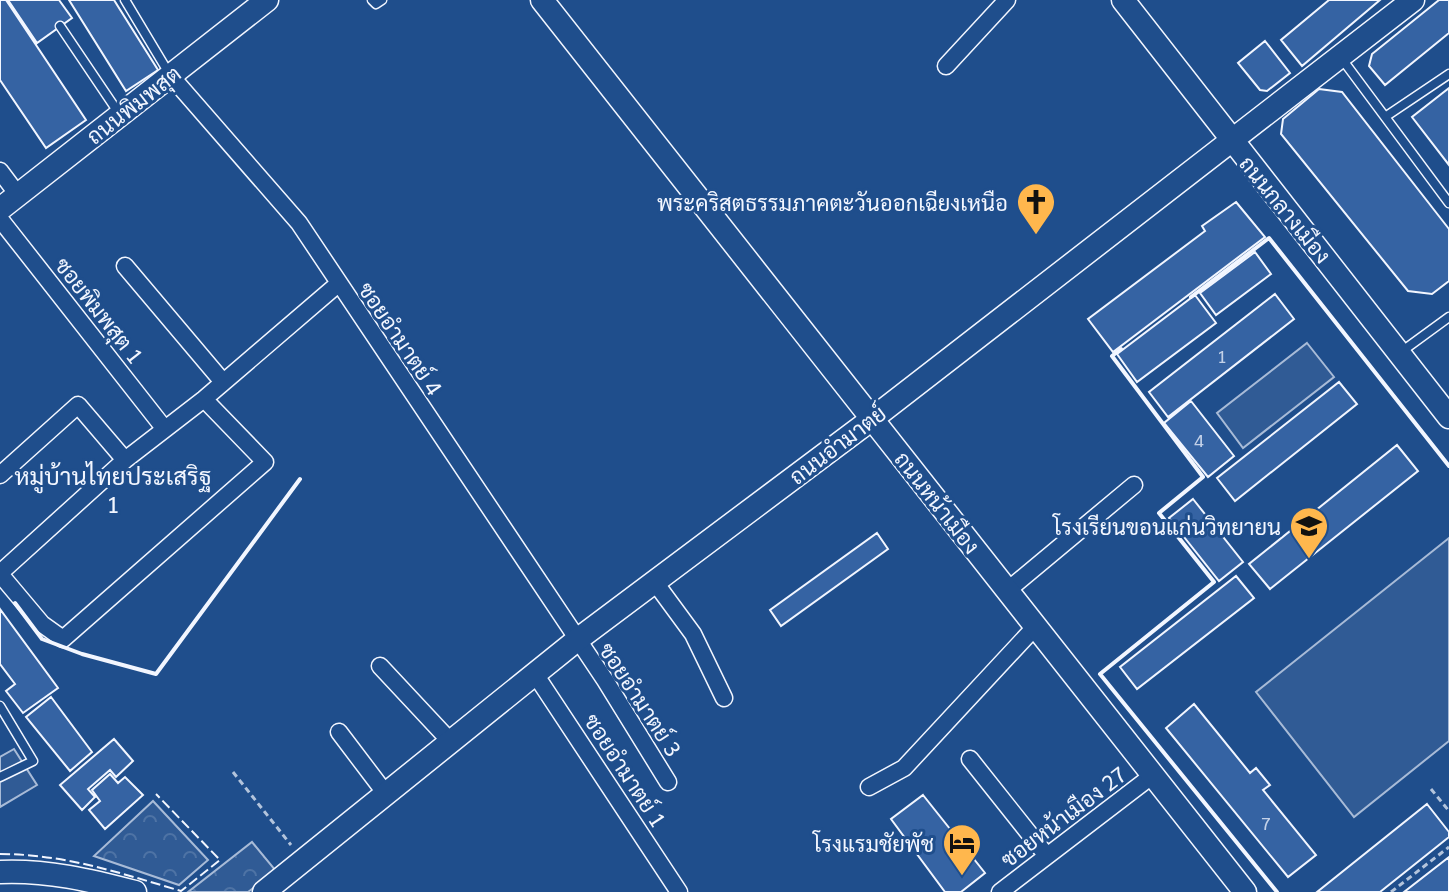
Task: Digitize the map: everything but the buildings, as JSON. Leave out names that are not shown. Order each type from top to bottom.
[{"type":"street","name":"ถนนพิมพสุต","points":[[0,209],[267,0]]},
{"type":"street","name":"ถนนหน้าเมือง","points":[[542,0],[1245,892]]},
{"type":"street","points":[[946,66],[1007,0]]},
{"type":"street","name":"ถนนกลางเมือง","points":[[1123,0],[1449,417]]},
{"type":"street","name":"ถนนอำมาตย์","points":[[264,892],[577,640],[872,419],[1413,0]]},
{"type":"street","name":"ซอยอำมาตย์ 4","points":[[170,75],[299,223],[577,640]]},
{"type":"street","points":[[0,171],[18,195]]},
{"type":"street","name":"ซอยพิมพสุต 1","points":[[0,219],[164,428]]},
{"type":"street","points":[[125,266],[223,382]]},
{"type":"street","points":[[204,399],[265,462],[63,639],[42,624],[0,573],[125,460],[204,399],[338,284]]},
{"type":"street","points":[[0,475],[78,405],[125,460]]},
{"type":"street","points":[[1008,590],[1134,485]]},
{"type":"street","points":[[654,581],[693,634],[724,698]]},
{"type":"street","points":[[869,787],[904,768],[1036,626]]},
{"type":"street","name":"ซอยอำมาตย์ 3","points":[[577,640],[668,782]]},
{"type":"street","points":[[380,666],[451,742]]},
{"type":"street","name":"ซอยอำมาตย์ 1","points":[[535,674],[679,892]]},
{"type":"street","points":[[339,732],[386,794]]},
{"type":"street","points":[[970,759],[1047,856]]},
{"type":"street","name":"ซอยหน้าเมือง 27","points":[[1000,892],[1153,775]]},
{"type":"street","points":[[0,872],[36,870],[135,892]]},
{"type":"lane","points":[[125,0],[170,75]]},
{"type":"lane","points":[[372,0],[376,4],[382,0]]},
{"type":"lane","points":[[60,26],[120,114]]},
{"type":"lane","points":[[1341,57],[1449,203]]},
{"type":"lane","points":[[1385,117],[1449,74]]},
{"type":"lane","points":[[1400,353],[1449,317]]},
{"type":"lane","points":[[0,706],[33,761],[0,777]]},
{"type":"path","points":[[233,772],[304,860]]},
{"type":"path","points":[[1431,789],[1449,811]]},
{"type":"path","points":[[1391,892],[1449,847]]},
{"type":"green space","points":[[1307,343],[1334,377],[1243,448],[1217,413]]},
{"type":"green space","points":[[1449,538],[1449,741],[1354,817],[1256,692]]},
{"type":"green space","points":[[14,749],[37,785],[0,807],[0,757]]},
{"type":"green space","points":[[153,801],[208,860],[179,885],[94,856]]},
{"type":"green space","points":[[252,842],[276,871],[248,892],[188,892]]},
{"type":"fence","points":[[0,854],[69,861],[181,891],[220,860],[156,794]]},
{"type":"wall","points":[[1191,297],[1269,238],[1449,466]]},
{"type":"wall","points":[[1121,349],[1112,356],[1203,477],[1159,513],[1214,582],[1100,674],[1277,892]]},
{"type":"wall","points":[[15,603],[42,639],[82,654],[156,674],[300,479]]},
{"type":"place","name":"พระคริสตธรรมภาคตะวันออกเฉียงเหนือ","points":[[1036,236]]},
{"type":"place","name":"โรงเรียนขอนแก่นวิทยายน","points":[[1309,560]]},
{"type":"place","name":"โรงแรมชัยพัช","points":[[962,877]]},
{"type":"district","name":"หมู่บ้านไทยประเสริฐ 1","points":[[113,489]]}]
